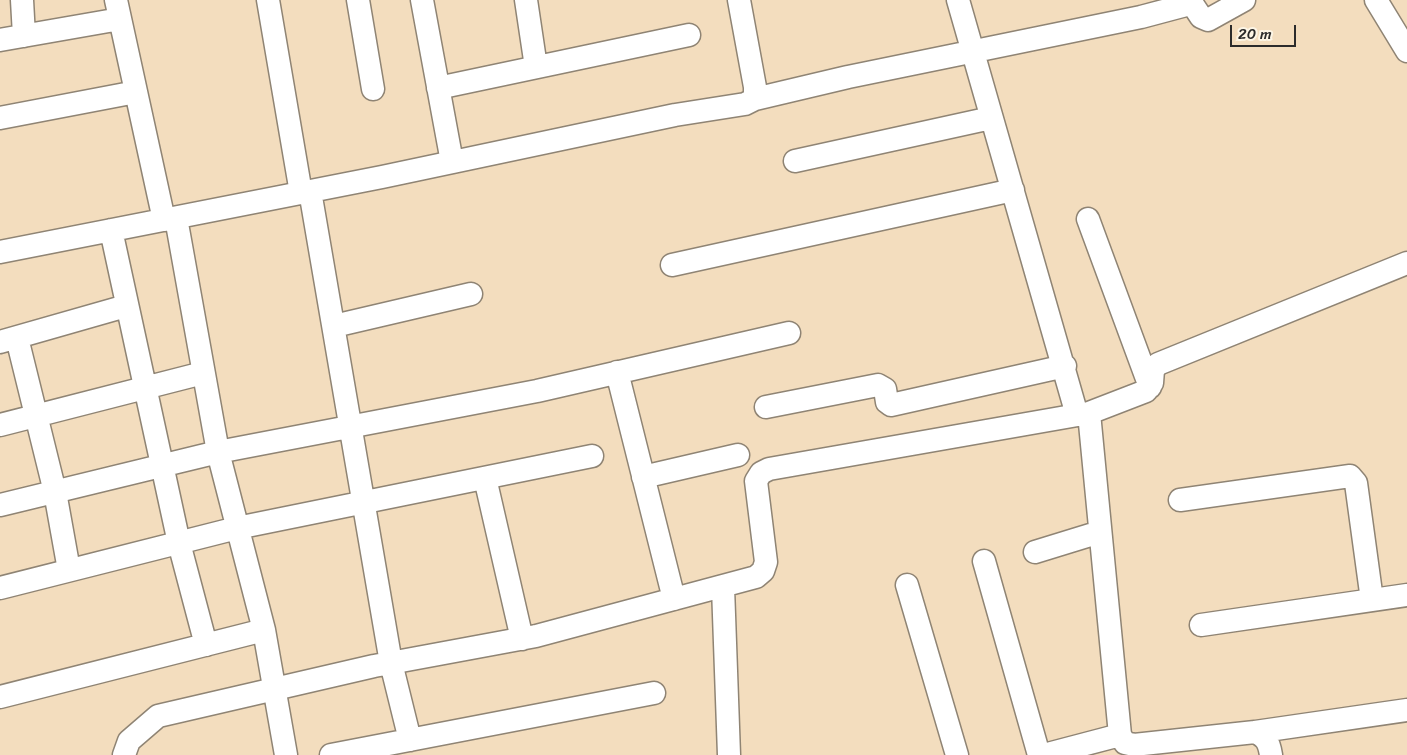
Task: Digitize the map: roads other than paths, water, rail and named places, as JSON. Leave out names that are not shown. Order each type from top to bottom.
[{"type":"street","points":[[22,0],[24,36]]},
{"type":"street","points":[[268,0],[334,326],[392,663],[410,740]]},
{"type":"street","points":[[358,0],[373,89]]},
{"type":"street","points":[[422,0],[452,162]]},
{"type":"street","points":[[526,0],[536,67]]},
{"type":"street","points":[[738,0],[755,87],[754,98]]},
{"type":"street","points":[[958,0],[1065,366],[1083,414],[1100,532],[1120,735],[1125,743],[1134,745],[1254,732],[1407,710]]},
{"type":"street","points":[[0,252],[306,192],[675,115],[745,104],[754,98],[1141,17],[1186,5],[1193,5],[1201,17],[1208,20],[1244,0]]},
{"type":"street","points":[[1376,0],[1407,51]]},
{"type":"street","points":[[0,40],[24,36],[118,10],[136,92],[170,219],[218,452],[264,630],[286,755]]},
{"type":"street","points":[[438,88],[689,35]]},
{"type":"street","points":[[0,118],[136,92]]},
{"type":"street","points":[[795,161],[991,118]]},
{"type":"street","points":[[672,265],[1013,190]]},
{"type":"street","points":[[1088,219],[1150,387]]},
{"type":"street","points":[[112,230],[126,306],[164,465],[180,543],[206,645]]},
{"type":"street","points":[[124,755],[128,741],[158,716],[275,688],[522,638],[756,577],[764,571],[766,562],[756,481],[760,473],[769,469],[1083,414],[1146,391],[1150,387],[1153,370],[1158,364],[1407,263]]},
{"type":"street","points":[[334,326],[471,294]]},
{"type":"street","points":[[69,570],[55,492],[36,416],[8,340],[126,306]]},
{"type":"street","points":[[0,505],[218,452],[537,391],[789,333]]},
{"type":"street","points":[[766,407],[878,384],[885,389],[887,402],[891,405],[1065,366]]},
{"type":"street","points":[[617,372],[674,599]]},
{"type":"street","points":[[0,425],[203,373]]},
{"type":"street","points":[[643,477],[738,455]]},
{"type":"street","points":[[0,588],[238,528],[592,456]]},
{"type":"street","points":[[1180,500],[1350,476],[1356,483],[1372,600]]},
{"type":"street","points":[[485,478],[522,638]]},
{"type":"street","points":[[1034,552],[1100,532]]},
{"type":"street","points":[[984,561],[1039,755]]},
{"type":"street","points":[[907,585],[957,755]]},
{"type":"street","points":[[723,587],[729,755]]},
{"type":"street","points":[[1200,626],[1407,595]]},
{"type":"street","points":[[0,697],[264,630]]},
{"type":"street","points":[[331,755],[654,692]]},
{"type":"street","points":[[1254,732],[1264,736],[1269,743],[1271,755]]},
{"type":"street","points":[[1044,755],[1099,748],[1120,735]]}]
